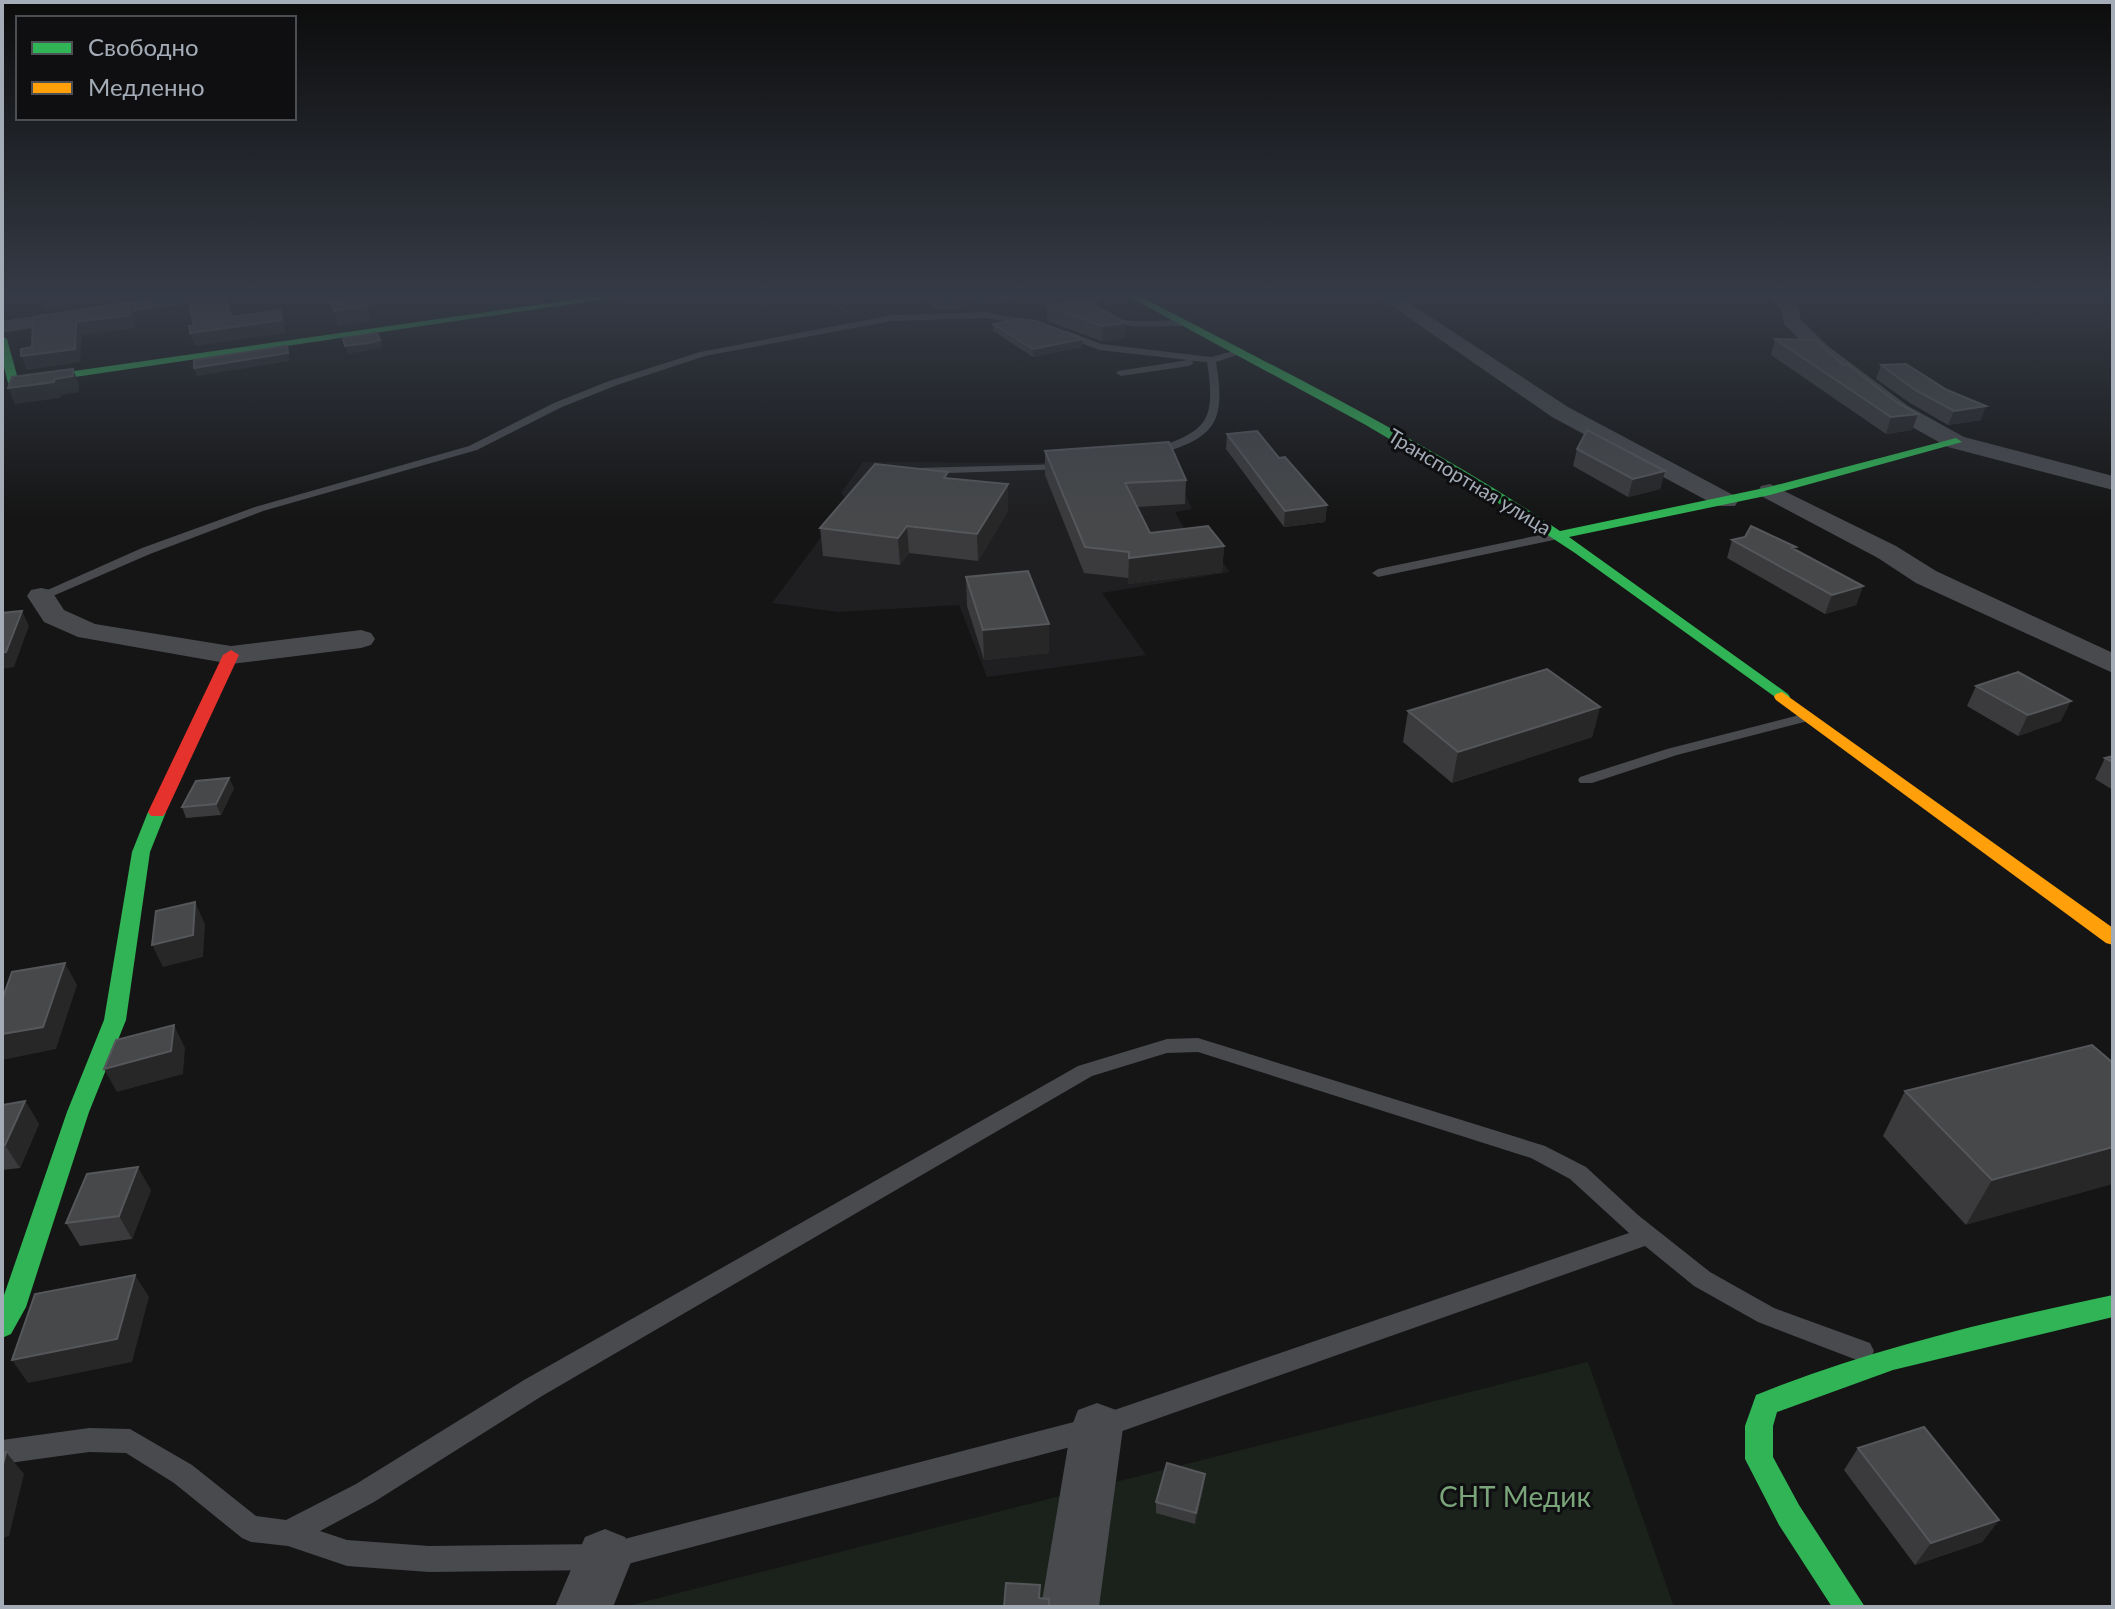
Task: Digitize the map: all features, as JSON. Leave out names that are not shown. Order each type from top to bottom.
[{"type":"street","points":[[10,368],[14,383],[113,368]]},
{"type":"street","name":"Транспортная улица","points":[[1267,368],[1479,483],[1559,535],[2113,938]]},
{"type":"street","points":[[1494,368],[1560,412],[1726,501]]},
{"type":"street","points":[[1844,368],[1900,411],[1956,442],[2113,483]]},
{"type":"street","points":[[1559,535],[1770,491],[1956,442]]},
{"type":"street","points":[[1770,491],[1887,552],[1926,577],[2113,664]]},
{"type":"street","points":[[41,596],[54,616],[88,631],[231,655],[361,639]]},
{"type":"street","points":[[2,1326],[13,1307],[78,1112],[115,1020],[141,852],[167,787],[231,655]]},
{"type":"street","points":[[1850,1607],[1789,1515],[1759,1459],[1759,1426],[1766,1404],[1795,1391],[1948,1343],[2113,1306]]},
{"type":"street","points":[[1070,1607],[1097,1428]]},
{"type":"lane","points":[[41,596],[146,551],[259,509],[473,448],[558,405],[659,368]]},
{"type":"lane","points":[[1121,373],[1155,368]]},
{"type":"lane","points":[[1138,455],[1179,443],[1204,430],[1215,417],[1217,391],[1213,368]]},
{"type":"lane","points":[[909,471],[1040,470],[1082,465]]},
{"type":"lane","points":[[1378,573],[1559,535]]},
{"type":"lane","points":[[1586,780],[1672,752],[1809,716]]},
{"type":"lane","points":[[288,1533],[365,1493],[533,1388],[1085,1071],[1167,1046],[1198,1045],[1538,1152],[1578,1173],[1648,1236],[1702,1279],[1766,1315],[1890,1361]]},
{"type":"lane","points":[[2,1452],[89,1440],[130,1441],[183,1474],[251,1529],[288,1533],[347,1553],[429,1559],[595,1582],[1097,1428],[1648,1236]]},
{"type":"shaded area","points":[[1148,448],[1166,453],[1192,509],[1175,512],[1192,542],[1215,552],[1230,572],[1102,593],[1146,655],[987,677],[959,605],[838,612],[772,603],[848,501],[841,493],[863,462],[1041,463]]},
{"type":"green space","name":"СНТ Медик","points":[[1588,1362],[1674,1607],[623,1607]]},
{"type":"building","points":[[1818,368],[1852,368],[1896,402],[1918,414],[1891,417]]},
{"type":"building","points":[[1885,368],[1912,368],[1947,390],[1986,406],[1954,411],[1915,390]]},
{"type":"building","points":[[73,369],[73,376],[55,379],[54,382],[8,388],[12,377]]},
{"type":"building","points":[[1587,430],[1665,471],[1633,479],[1577,449]]},
{"type":"building","points":[[1257,431],[1279,458],[1285,457],[1327,505],[1285,511],[1227,434]]},
{"type":"building","points":[[1169,442],[1186,480],[1125,483],[1150,533],[1208,526],[1224,546],[1129,558],[1129,552],[1085,547],[1045,451]]},
{"type":"building","points":[[875,464],[948,472],[944,478],[1008,484],[977,534],[907,526],[898,538],[820,528]]},
{"type":"building","points":[[1751,526],[1796,547],[1792,548],[1863,586],[1832,595],[1732,540],[1745,537]]},
{"type":"building","points":[[1028,571],[1049,624],[983,630],[966,577]]},
{"type":"building","points":[[22,611],[6,652],[2,653],[2,613]]},
{"type":"building","points":[[1547,669],[1600,707],[1458,752],[1408,711]]},
{"type":"building","points":[[2018,672],[2071,701],[2028,715],[1976,686]]},
{"type":"building","points":[[229,778],[216,804],[182,807],[196,781]]},
{"type":"building","points":[[195,902],[193,935],[152,945],[156,911]]},
{"type":"building","points":[[65,963],[43,1027],[2,1034],[2,1000],[12,972]]},
{"type":"building","points":[[174,1025],[171,1051],[104,1069],[116,1040]]},
{"type":"building","points":[[2092,1045],[2113,1063],[2113,1147],[1992,1180],[1905,1091]]},
{"type":"building","points":[[25,1101],[5,1145],[2,1145],[2,1105]]},
{"type":"building","points":[[138,1167],[119,1216],[66,1223],[87,1174]]},
{"type":"building","points":[[135,1275],[117,1339],[12,1360],[35,1294]]},
{"type":"building","points":[[1924,1427],[1999,1520],[1931,1543],[1858,1448]]},
{"type":"building","points":[[1167,1463],[1205,1474],[1196,1513],[1156,1502]]},
{"type":"building","points":[[1006,1583],[1040,1585],[1039,1598],[1049,1599],[1049,1607],[1004,1607]]},
{"type":"traffic: fast","points":[[10,368],[14,383],[118,368]]},
{"type":"traffic: fast","points":[[1268,368],[1368,421],[1510,504],[1614,574],[1782,697]]},
{"type":"traffic: fast","points":[[1559,535],[1770,491],[1956,442]]},
{"type":"traffic: fast","points":[[2,1326],[13,1307],[78,1112],[115,1020],[141,852],[157,812]]},
{"type":"traffic: fast","points":[[1850,1607],[1789,1515],[1759,1459],[1759,1426],[1766,1404],[1893,1358],[2113,1306]]},
{"type":"traffic: slow","points":[[1782,697],[2113,938]]},
{"type":"traffic: jam","points":[[157,812],[231,655]]}]
